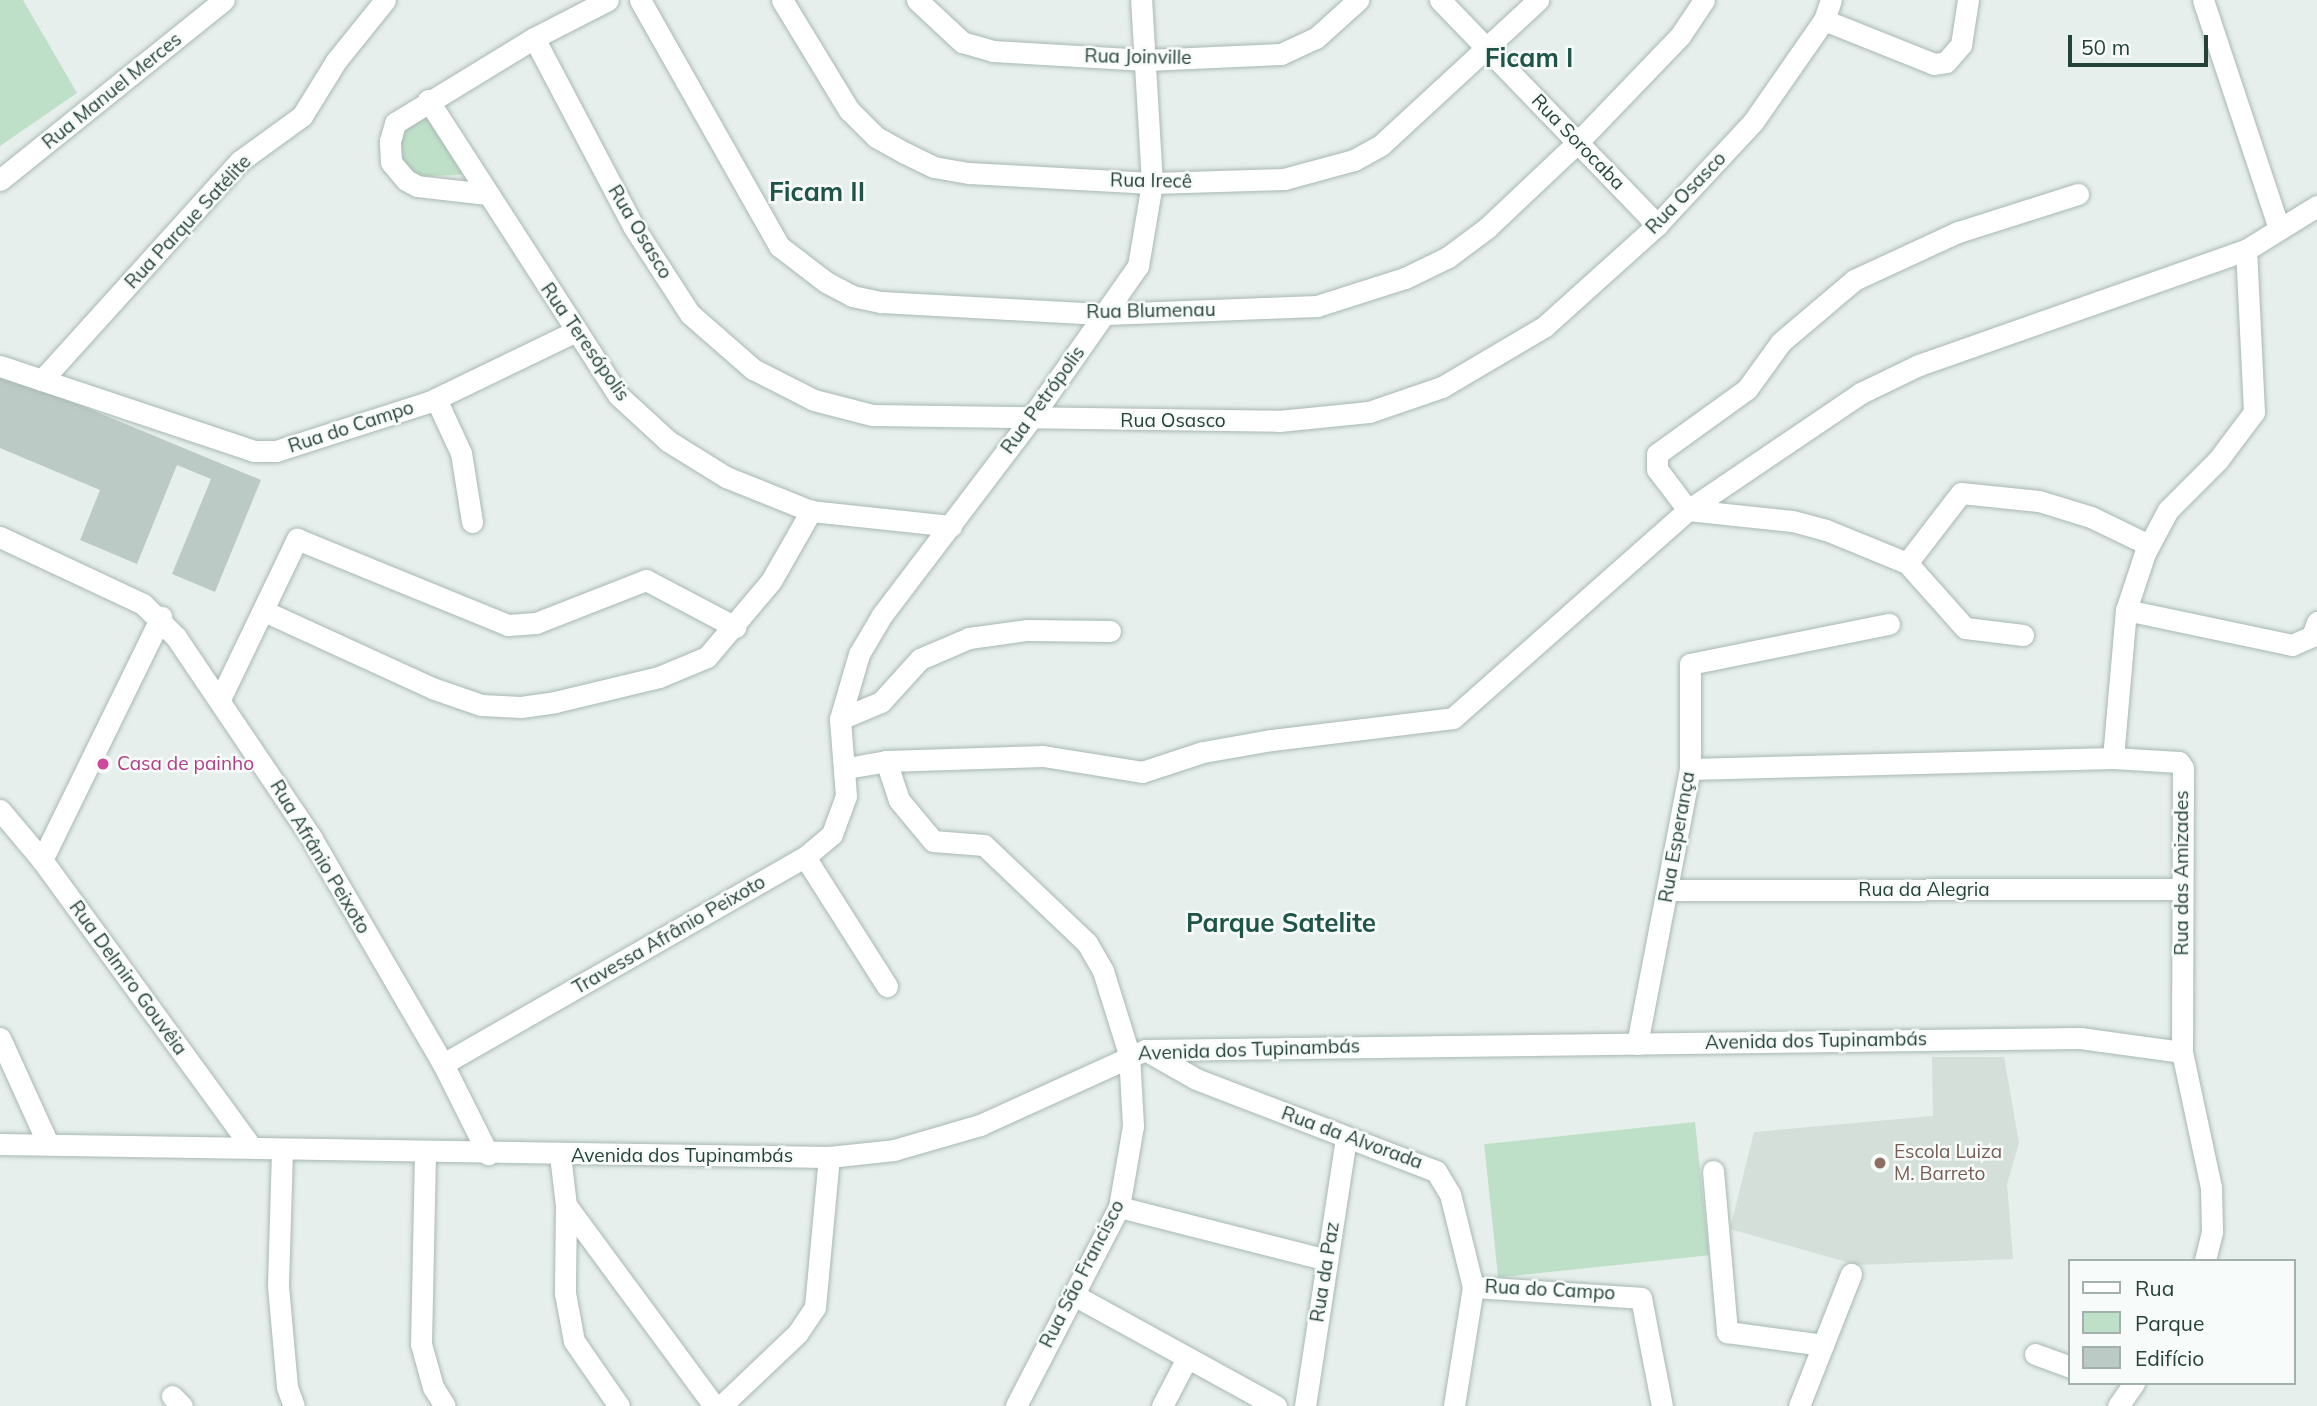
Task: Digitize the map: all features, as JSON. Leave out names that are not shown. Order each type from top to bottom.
[{"type":"street","name":"Rua Manuel Merces","points":[[0,180],[224,0]]},
{"type":"street","name":"Rua Parque Satélite","points":[[42,380],[240,161],[302,116],[336,61],[384,0]]},
{"type":"street","points":[[487,194],[417,186],[396,171],[390,152],[395,123],[428,100],[534,38],[608,0]]},
{"type":"street","name":"Rua Blumenau","points":[[640,0],[779,246],[825,282],[852,296],[881,302],[1106,314],[1317,306],[1405,278],[1487,228],[1578,142],[1681,36],[1704,0]]},
{"type":"street","name":"Rua Irecê","points":[[782,0],[849,110],[876,137],[905,153],[934,167],[969,173],[1152,184],[1284,179],[1354,160],[1381,145],[1489,49],[1538,0]]},
{"type":"street","name":"Rua Joinville","points":[[918,0],[962,42],[993,51],[1146,60],[1281,54],[1316,38],[1358,0]]},
{"type":"street","name":"Rua Petrópolis","points":[[847,768],[840,719],[859,654],[882,615],[1029,421],[1138,266],[1152,184],[1142,0]]},
{"type":"street","name":"Rua Sorocaba","points":[[1440,0],[1657,225]]},
{"type":"street","name":"Rua Osasco","points":[[534,38],[633,226],[690,314],[753,369],[814,400],[872,415],[1029,421],[1279,421],[1369,412],[1442,387],[1545,326],[1657,225],[1754,122],[1824,20],[1831,0]]},
{"type":"street","points":[[1824,20],[1934,64],[1945,62],[1961,45],[1968,0]]},
{"type":"street","points":[[2203,0],[2279,229]]},
{"type":"street","name":"Rua Teresópolis","points":[[428,100],[574,332],[618,395],[668,441],[726,477],[811,511],[951,526]]},
{"type":"street","points":[[2023,635],[1965,628],[1907,563],[1792,521],[1688,510],[1657,469],[1659,449],[1747,389],[1781,342],[1813,311],[1854,280],[1900,255],[2078,194]]},
{"type":"street","points":[[847,768],[886,761],[1042,756],[1142,772],[1203,752],[1272,740],[1443,722],[1466,708],[1688,510],[1861,393],[1919,365],[2246,250],[2317,206]]},
{"type":"street","points":[[2113,758],[2126,610],[2148,545],[2168,510],[2218,460],[2254,412],[2246,250]]},
{"type":"street","name":"Rua do Campo","points":[[0,366],[254,451],[295,448],[436,399],[574,332]]},
{"type":"street","points":[[436,399],[461,453],[472,522]]},
{"type":"street","points":[[1907,563],[1961,493],[2039,501],[2091,517],[2148,545]]},
{"type":"street","points":[[264,611],[432,688],[481,705],[522,707],[685,669],[706,657],[735,627],[771,581],[811,511]]},
{"type":"street","name":"Rua Afrânio Peixoto","points":[[0,537],[144,604],[160,617],[220,699],[313,839],[443,1064],[488,1154]]},
{"type":"street","points":[[220,699],[264,611],[294,541],[302,539],[509,625],[536,623],[646,580],[735,627]]},
{"type":"street","points":[[2126,610],[2292,645],[2312,636],[2317,622]]},
{"type":"street","points":[[42,860],[160,617]]},
{"type":"street","name":"Rua Esperança","points":[[1637,1044],[1690,769],[1690,664],[1889,624]]},
{"type":"street","points":[[840,719],[881,702],[920,659],[968,638],[1027,630],[1110,631]]},
{"type":"street","name":"Rua das Amizades","points":[[1690,769],[2113,758],[2174,760],[2183,768],[2182,1052],[2211,1187],[2213,1232],[2206,1259]]},
{"type":"street","points":[[886,761],[899,800],[933,841],[984,845],[1087,943],[1103,971],[1137,1052]]},
{"type":"street","name":"Travessa Afrânio Peixoto","points":[[443,1064],[805,858],[832,834],[840,818],[847,768]]},
{"type":"street","name":"Rua Delmiro Gouvêia","points":[[0,810],[42,860],[252,1148]]},
{"type":"street","points":[[805,858],[887,986]]},
{"type":"street","name":"Rua da Alegria","points":[[1668,890],[2181,889]]},
{"type":"street","points":[[0,1038],[48,1144]]},
{"type":"street","name":"Avenida dos Tupinambás","points":[[0,1144],[488,1154],[830,1157],[894,1150],[980,1125],[1137,1052],[1183,1049],[2080,1038],[2182,1052]]},
{"type":"street","points":[[1183,1049],[1196,1079]]},
{"type":"street","name":"Rua da Alvorada","points":[[1137,1052],[1196,1079],[1346,1139],[1423,1162],[1436,1171],[1450,1194],[1473,1287],[1454,1406]]},
{"type":"street","name":"Rua São Francisco","points":[[1016,1406],[1119,1207],[1133,1126],[1137,1052]]},
{"type":"street","name":"Rua da Paz","points":[[1305,1406],[1346,1139]]},
{"type":"street","points":[[282,1150],[278,1286],[287,1387],[294,1406]]},
{"type":"street","points":[[425,1153],[421,1344],[433,1387],[445,1406]]},
{"type":"street","points":[[560,1155],[566,1205],[565,1293],[574,1341],[619,1406]]},
{"type":"street","points":[[721,1406],[797,1334],[814,1307],[830,1157]]},
{"type":"street","points":[[1713,1171],[1727,1332],[1823,1345]]},
{"type":"street","points":[[566,1205],[714,1406]]},
{"type":"street","points":[[1119,1207],[1327,1260]]},
{"type":"street","points":[[1799,1406],[1851,1274]]},
{"type":"street","name":"Rua do Campo","points":[[1473,1287],[1642,1298],[1662,1406]]},
{"type":"street","points":[[1072,1294],[1186,1360],[1276,1406]]},
{"type":"street","points":[[2035,1354],[2068,1366]]},
{"type":"street","points":[[1163,1406],[1186,1360]]},
{"type":"shaded area","name":"Escola Luiza M. Barreto","points":[[1932,1057],[2004,1057],[2019,1143],[2007,1184],[2013,1259],[1857,1265],[1730,1229],[1754,1132],[1933,1116]]},
{"type":"green space","points":[[0,0],[23,0],[77,93],[0,146]]},
{"type":"green space","points":[[428,104],[473,174],[411,177],[394,161],[400,120]]},
{"type":"green space","points":[[1695,1122],[1709,1255],[1498,1277],[1484,1144]]},
{"type":"building","points":[[0,372],[261,480],[215,592],[172,574],[211,479],[177,465],[137,564],[80,540],[100,490],[0,448]]},
{"type":"place","name":"Casa de painho","points":[[103,764]]},
{"type":"place","name":"Escola Luiza M. Barreto","points":[[1880,1163]]},
{"type":"district","name":"Ficam I","points":[[1529,58]]},
{"type":"district","name":"Ficam II","points":[[817,192]]},
{"type":"district","name":"Parque Satelite","points":[[1281,923]]}]
